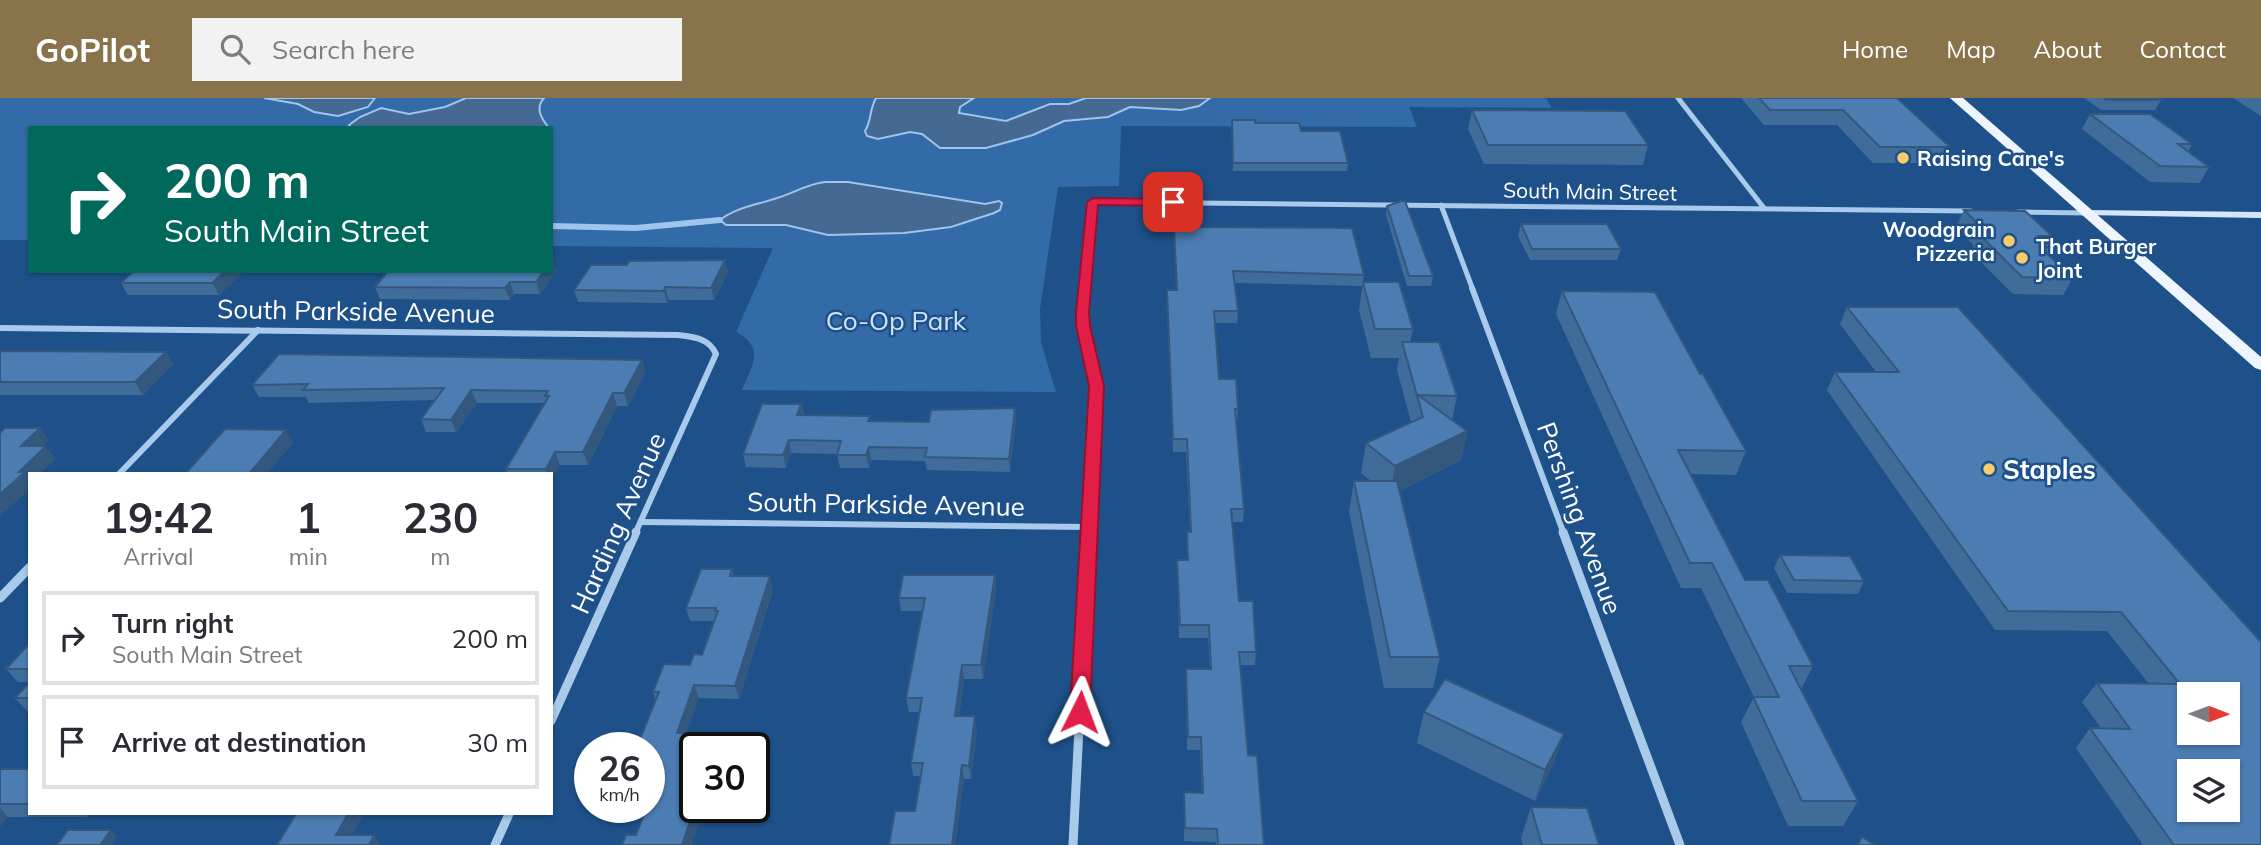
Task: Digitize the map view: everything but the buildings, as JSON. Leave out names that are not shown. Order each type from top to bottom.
[{"type":"main road","points":[[1956,98],[2261,365]]},
{"type":"street","points":[[1678,98],[1764,208]]},
{"type":"street","name":"South Main Street","points":[[1089,527],[1097,386],[1083,326],[1083,312],[1093,202],[1976,211]]},
{"type":"street","name":"Pershing Avenue","points":[[1441,205],[1680,845]]},
{"type":"street","points":[[2016,212],[2261,215]]},
{"type":"street","name":"South Parkside Avenue","points":[[0,328],[678,335],[710,342]]},
{"type":"street","points":[[121,472],[258,330]]},
{"type":"street","name":"Harding Avenue","points":[[553,717],[716,354],[710,342]]},
{"type":"street","name":"South Parkside Avenue","points":[[641,522],[1089,527]]},
{"type":"street","points":[[1073,845],[1089,527]]},
{"type":"street","points":[[0,598],[28,569]]},
{"type":"street","points":[[495,845],[509,815]]},
{"type":"green space","name":"Co-Op Park","points":[[0,98],[1546,98],[1552,108],[1409,107],[1417,127],[1121,126],[1119,186],[1058,187],[1040,309],[1041,342],[1056,392],[742,390],[752,365],[754,351],[751,344],[736,332],[773,248],[553,246],[553,126],[28,126],[28,240],[0,240]]},
{"type":"shaded area","points":[[264,98],[375,98],[368,107],[338,116],[314,112],[298,104]]},
{"type":"shaded area","points":[[466,98],[544,98],[540,113],[548,126],[349,125],[381,108],[409,114],[445,107]]},
{"type":"shaded area","points":[[876,98],[974,98],[960,107],[959,113],[1006,121],[1050,104],[1069,104],[1086,98],[1210,98],[1199,106],[1181,110],[1130,107],[1108,117],[1064,121],[1033,135],[986,148],[940,148],[922,134],[910,132],[878,139],[867,136],[865,131]]},
{"type":"shaded area","points":[[825,182],[848,182],[985,204],[999,201],[1002,203],[1000,210],[994,213],[951,227],[904,233],[828,235],[786,225],[726,225],[720,220],[740,209]]},
{"type":"waterway","points":[[553,226],[636,228],[720,220]]},
{"type":"place","name":"Raising Cane's","points":[[1903,158]]},
{"type":"place","name":"Woodgrain Pizzeria","points":[[2009,241]]},
{"type":"place","name":"That Burger Joint","points":[[2022,258]]},
{"type":"place","name":"Staples","points":[[1989,469]]},
{"type":"route","points":[[1080,712],[1097,386],[1083,326],[1093,202],[1173,202]]}]
